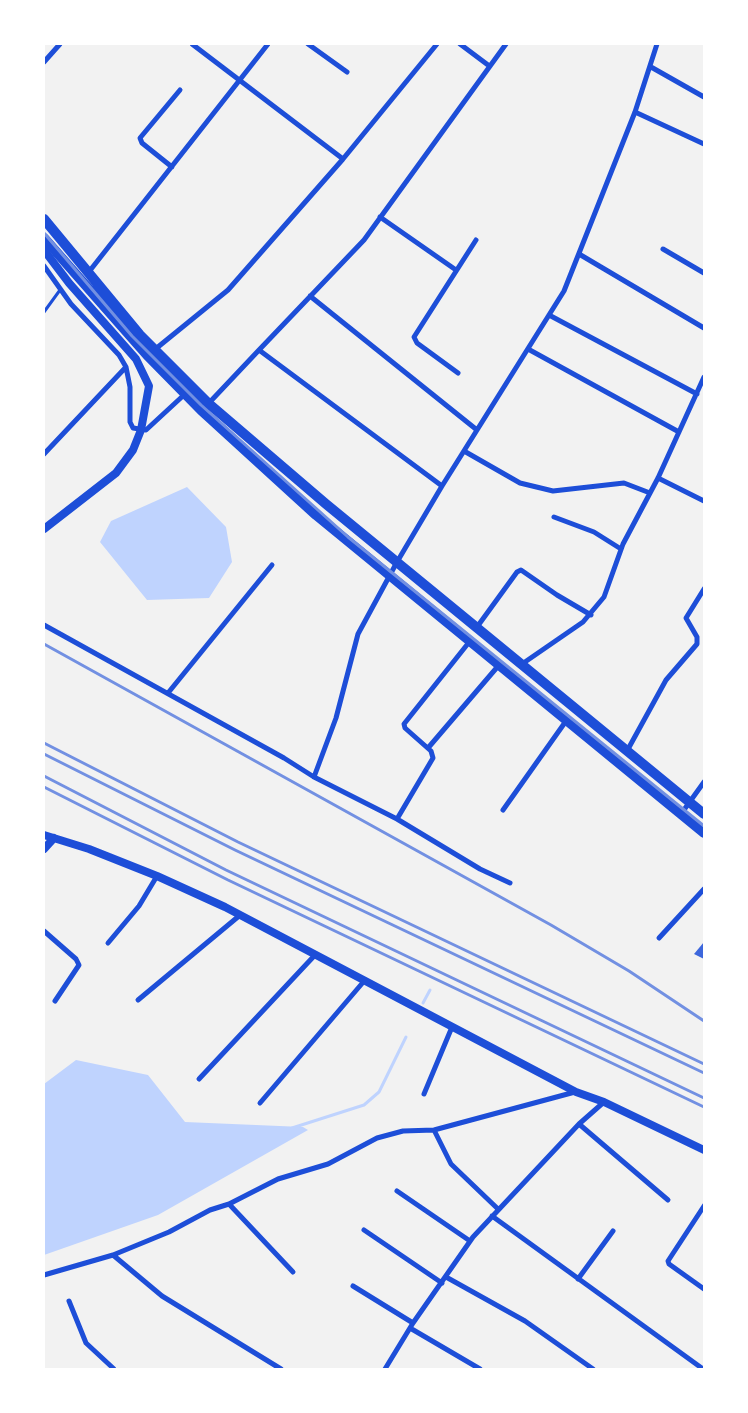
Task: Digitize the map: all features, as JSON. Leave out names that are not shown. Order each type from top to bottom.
[{"type":"highway","points":[[44,219],[89,272],[151,352]]},
{"type":"highway","points":[[44,238],[81,280],[189,391],[316,515],[704,833]]},
{"type":"highway","points":[[205,406],[704,814]]},
{"type":"street","points":[[44,62],[60,44]]},
{"type":"street","points":[[192,44],[343,159]]},
{"type":"street","points":[[81,280],[268,44]]},
{"type":"street","points":[[308,44],[347,72]]},
{"type":"street","points":[[151,352],[228,290],[343,159],[437,44]]},
{"type":"street","points":[[460,44],[488,65]]},
{"type":"street","points":[[205,406],[364,240],[488,65],[506,44]]},
{"type":"street","points":[[314,778],[336,718],[358,634],[389,576],[442,486],[564,291],[635,112],[657,44]]},
{"type":"street","points":[[651,67],[704,97]]},
{"type":"street","points":[[172,167],[142,144],[140,138],[180,90]]},
{"type":"street","points":[[635,112],[704,144]]},
{"type":"street","points":[[380,217],[456,270]]},
{"type":"street","points":[[458,373],[417,343],[414,337],[476,240]]},
{"type":"street","points":[[662,249],[704,273]]},
{"type":"street","points":[[44,250],[69,283],[136,359],[149,386],[141,430],[133,450],[116,473],[44,529]]},
{"type":"street","points":[[578,254],[704,328]]},
{"type":"street","points":[[44,266],[61,290],[119,355],[126,367],[130,387],[130,422],[133,428],[146,430],[189,391]]},
{"type":"street","points":[[310,296],[477,430]]},
{"type":"street","points":[[549,315],[696,394]]},
{"type":"street","points":[[528,349],[679,432]]},
{"type":"street","points":[[259,350],[442,486]]},
{"type":"street","points":[[44,454],[126,367]]},
{"type":"street","points":[[522,664],[591,615],[604,597],[621,549],[658,478],[704,377]]},
{"type":"street","points":[[464,451],[520,483],[553,491],[624,483],[650,493]]},
{"type":"street","points":[[658,478],[704,501]]},
{"type":"street","points":[[554,517],[594,532],[621,549]]},
{"type":"street","points":[[168,693],[272,565]]},
{"type":"street","points":[[477,627],[521,570],[557,596],[591,615]]},
{"type":"street","points":[[627,752],[666,680],[697,644],[697,637],[686,618],[704,589]]},
{"type":"street","points":[[44,625],[284,758],[314,778],[396,819],[480,869],[510,883]]},
{"type":"street","points":[[396,819],[432,760],[433,754],[405,728],[404,724],[470,641]]},
{"type":"street","points":[[428,748],[499,664]]},
{"type":"street","points":[[503,810],[567,720]]},
{"type":"street","points":[[680,815],[704,782]]},
{"type":"street","points":[[44,835],[89,849],[157,876],[224,907],[576,1092],[604,1102],[704,1150]]},
{"type":"street","points":[[44,849],[54,838]]},
{"type":"street","points":[[108,943],[139,906],[157,876]]},
{"type":"street","points":[[659,938],[704,889]]},
{"type":"street","points":[[138,1000],[238,916]]},
{"type":"street","points":[[44,931],[80,964],[55,1001]]},
{"type":"street","points":[[199,1079],[315,955]]},
{"type":"street","points":[[260,1103],[365,980]]},
{"type":"street","points":[[424,1094],[452,1027]]},
{"type":"street","points":[[44,1275],[113,1255],[169,1232],[210,1210],[228,1204],[278,1178],[328,1164],[377,1138],[403,1131],[434,1130],[576,1092]]},
{"type":"street","points":[[385,1369],[411,1326],[442,1284],[470,1240],[579,1124],[604,1102]]},
{"type":"street","points":[[579,1124],[668,1200]]},
{"type":"street","points":[[434,1130],[451,1164],[498,1210]]},
{"type":"street","points":[[397,1191],[470,1240]]},
{"type":"street","points":[[228,1204],[293,1272]]},
{"type":"street","points":[[704,1206],[668,1260],[669,1264],[704,1289]]},
{"type":"street","points":[[492,1216],[702,1369]]},
{"type":"street","points":[[364,1230],[442,1284]]},
{"type":"street","points":[[578,1279],[613,1232]]},
{"type":"street","points":[[113,1255],[162,1296],[281,1369]]},
{"type":"street","points":[[446,1277],[525,1321],[594,1369]]},
{"type":"street","points":[[353,1286],[411,1326],[480,1369]]},
{"type":"street","points":[[69,1302],[86,1343],[114,1369]]},
{"type":"lane","points":[[44,312],[61,290]]},
{"type":"water","points":[[187,487],[226,527],[232,562],[209,598],[147,600],[100,542],[111,521]]},
{"type":"water","points":[[76,1060],[148,1075],[185,1122],[303,1127],[308,1130],[158,1215],[44,1255],[44,1084]]},
{"type":"building","points":[[704,942],[704,959],[694,954]]},
{"type":"waterway","points":[[423,1003],[430,990]]},
{"type":"waterway","points":[[292,1128],[364,1105],[379,1092],[406,1037]]},
{"type":"railway","points":[[44,233],[132,336],[201,405],[348,537],[704,826]]},
{"type":"railway","points":[[44,644],[551,925],[629,971],[704,1021]]},
{"type":"railway","points":[[44,743],[238,842],[704,1064]]},
{"type":"railway","points":[[44,754],[235,850],[704,1073]]},
{"type":"railway","points":[[44,776],[226,870],[704,1098]]},
{"type":"railway","points":[[44,787],[228,880],[704,1107]]}]
